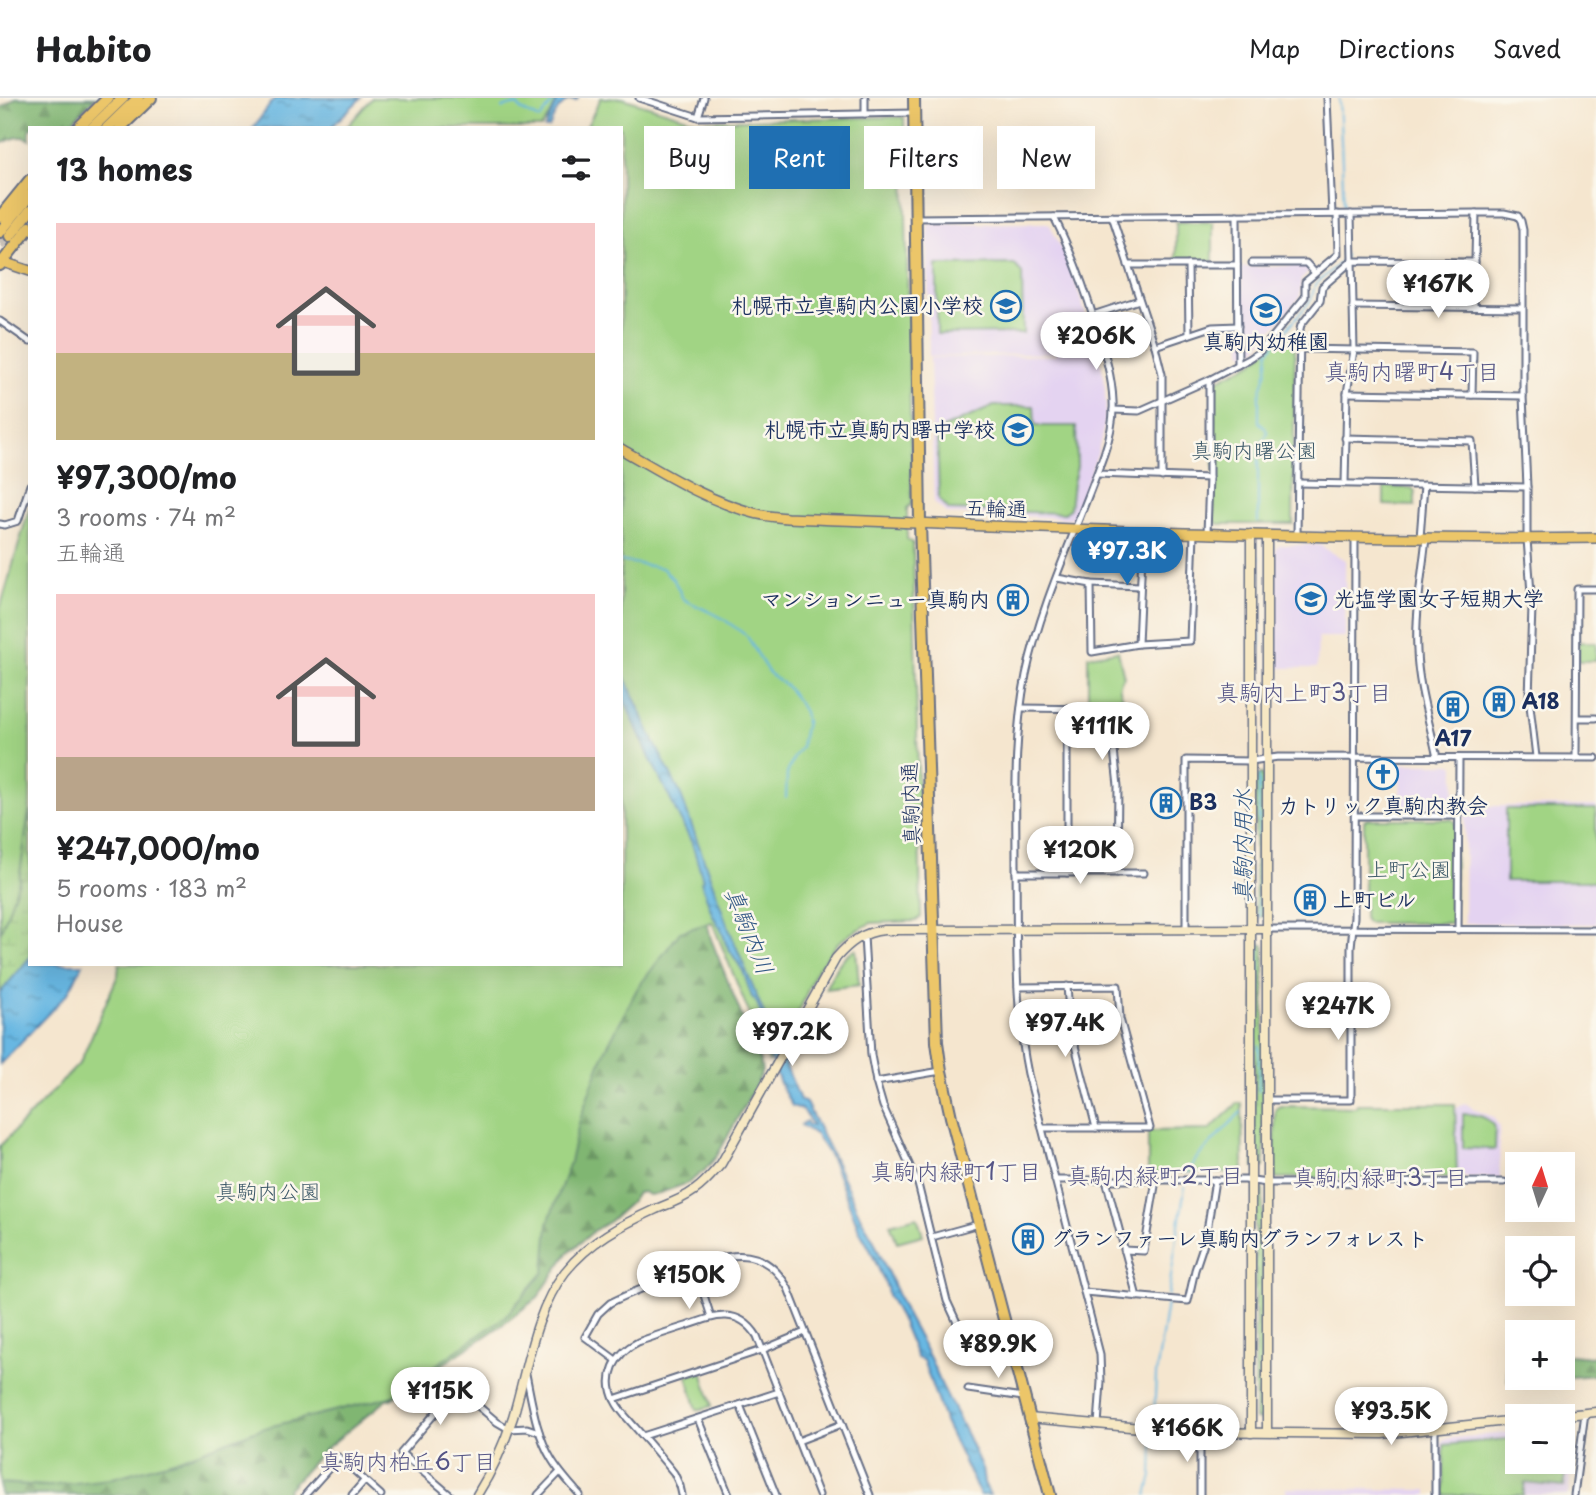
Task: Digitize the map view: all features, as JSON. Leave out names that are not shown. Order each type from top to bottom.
[{"type":"highway","points":[[80,126],[108,98]]},
{"type":"highway","points":[[94,126],[123,98]]},
{"type":"highway","points":[[109,126],[138,98]]},
{"type":"highway","points":[[122,126],[151,98]]},
{"type":"highway","name":"真駒内通","points":[[914,98],[920,523],[935,1016],[941,1071],[951,1117],[1050,1495]]},
{"type":"highway","points":[[0,217],[28,182]]},
{"type":"highway","points":[[5,234],[28,198]]},
{"type":"highway","points":[[5,234],[28,213]]},
{"type":"highway","points":[[1,262],[28,229]]},
{"type":"main road","points":[[1,262],[28,270]]},
{"type":"main road","name":"五輪通","points":[[623,450],[719,502],[754,513],[787,519],[1267,535],[1596,538]]},
{"type":"street","points":[[639,98],[698,117],[914,113]]},
{"type":"street","points":[[698,117],[704,98]]},
{"type":"street","points":[[865,98],[865,114]]},
{"type":"street","points":[[1113,411],[1139,411],[1209,380],[1258,353],[1305,297],[1305,282],[1338,254],[1327,98]]},
{"type":"street","points":[[916,218],[1476,213],[1518,216],[1523,230],[1523,396],[1532,607],[1529,697],[1536,757]]},
{"type":"street","points":[[1474,307],[1476,213]]},
{"type":"street","points":[[1345,483],[1347,393],[1354,350],[1351,214]]},
{"type":"street","points":[[1237,215],[1238,365]]},
{"type":"street","points":[[1054,216],[1074,260],[1093,315],[1110,372],[1113,411],[1109,440],[1048,599],[1034,646],[1021,708],[1016,769],[1019,1018],[1024,1055],[1097,1341],[1101,1366],[1098,1424]]},
{"type":"street","points":[[1112,216],[1162,374],[1162,477]]},
{"type":"street","points":[[1297,535],[1301,325],[1320,301],[1322,287],[1352,261],[1475,262]]},
{"type":"street","points":[[1252,263],[1306,263],[1315,273]]},
{"type":"street","points":[[1128,265],[1239,264]]},
{"type":"street","points":[[1188,265],[1189,334]]},
{"type":"street","points":[[1305,297],[1321,296]]},
{"type":"street","points":[[1093,315],[1139,300]]},
{"type":"street","points":[[1353,306],[1522,308]]},
{"type":"street","points":[[0,321],[28,341]]},
{"type":"street","points":[[1155,346],[1212,327],[1238,326]]},
{"type":"street","points":[[1300,349],[1473,352],[1472,395]]},
{"type":"street","points":[[1207,533],[1209,380]]},
{"type":"street","points":[[1347,393],[1523,396]]},
{"type":"street","points":[[1345,438],[1472,441],[1475,486]]},
{"type":"street","points":[[1097,474],[1209,478]]},
{"type":"street","points":[[1298,483],[1527,486]]},
{"type":"street","points":[[1424,485],[1417,654],[1437,758]]},
{"type":"street","points":[[0,524],[18,521],[28,491]]},
{"type":"street","points":[[1138,644],[1143,531]]},
{"type":"street","points":[[1091,584],[1092,652],[1138,644],[1190,640],[1194,533]]},
{"type":"street","points":[[1251,534],[1251,1433]]},
{"type":"street","points":[[1267,535],[1267,1432]]},
{"type":"street","points":[[1267,1100],[1351,1100],[1355,537]]},
{"type":"street","points":[[1057,578],[1091,584],[1140,586]]},
{"type":"street","points":[[1577,758],[1577,589],[1596,589]]},
{"type":"street","points":[[1021,708],[1099,709],[1111,742],[1118,786],[1117,873]]},
{"type":"street","points":[[1067,708],[1067,873]]},
{"type":"street","points":[[1577,718],[1596,718]]},
{"type":"street","points":[[1186,930],[1186,760],[1251,761],[1267,758],[1354,757],[1596,758]]},
{"type":"street","points":[[1458,930],[1459,758]]},
{"type":"street","points":[[1355,816],[1459,816]]},
{"type":"street","points":[[1016,873],[1144,873]]},
{"type":"street","points":[[477,1495],[494,1465],[509,1429],[538,1324],[561,1277],[587,1248],[608,1233],[694,1191],[707,1180],[721,1164],[836,958],[848,945],[864,935],[877,930],[933,929],[1596,930]]},
{"type":"street","points":[[864,935],[871,1055],[876,1082],[883,1106],[918,1184],[947,1301],[973,1357],[978,1360],[1011,1351]]},
{"type":"street","points":[[1067,986],[1070,1026],[1096,1128]]},
{"type":"street","points":[[1018,987],[1118,986],[1120,1019],[1150,1128],[1042,1128]]},
{"type":"street","points":[[876,1082],[941,1071]]},
{"type":"street","points":[[1055,1180],[1504,1182]]},
{"type":"street","points":[[1106,1180],[1137,1297]]},
{"type":"street","points":[[1124,1250],[1144,1251],[1156,1180]]},
{"type":"street","points":[[1084,1292],[1188,1301],[1206,1237],[1215,1180]]},
{"type":"street","points":[[932,1237],[979,1224]]},
{"type":"street","points":[[616,1360],[585,1337],[598,1314],[606,1306],[721,1257],[736,1255],[766,1264],[785,1283],[870,1495]]},
{"type":"street","points":[[695,1267],[711,1317]]},
{"type":"street","points":[[682,1495],[674,1473],[614,1399],[610,1380],[612,1370],[625,1349],[638,1342],[711,1317],[725,1315],[744,1321],[753,1331],[819,1495]]},
{"type":"street","points":[[614,1399],[762,1350],[806,1332]]},
{"type":"street","points":[[526,1371],[539,1432],[547,1452],[580,1495]]},
{"type":"street","points":[[450,1495],[401,1453],[457,1388],[509,1429],[527,1428],[539,1432]]},
{"type":"street","points":[[968,1389],[1023,1397]]},
{"type":"street","points":[[643,1436],[779,1392]]},
{"type":"street","points":[[740,1405],[776,1495]]},
{"type":"street","points":[[1575,1414],[1596,1412]]},
{"type":"street","points":[[1574,1495],[1585,1413]]},
{"type":"street","points":[[1029,1418],[1200,1432],[1382,1434],[1505,1421]]},
{"type":"street","points":[[698,1419],[729,1495]]},
{"type":"street","points":[[798,1441],[842,1424]]},
{"type":"street","points":[[1435,1428],[1435,1495]]},
{"type":"street","points":[[1200,1432],[1200,1495]]},
{"type":"street","points":[[316,1495],[308,1493],[339,1457],[381,1495]]},
{"type":"street","points":[[538,1495],[560,1472]]},
{"type":"street","points":[[352,1495],[364,1480]]},
{"type":"shaded area","points":[[1047,223],[1069,264],[1092,333],[1087,334],[1098,353],[1104,376],[1105,421],[1098,452],[1074,517],[948,514],[934,502],[930,358],[1056,355],[1056,335],[1064,334],[1054,334],[1055,353],[929,357],[928,226]]},
{"type":"shaded area","name":"真駒内幼稚園","points":[[1305,266],[1309,270],[1301,280],[1300,297],[1255,350],[1248,355],[1242,351],[1242,267]]},
{"type":"shaded area","name":"光塩学園女子短期大学","points":[[1279,545],[1319,545],[1345,560],[1345,637],[1318,637],[1317,668],[1276,668],[1276,549]]},
{"type":"shaded area","points":[[1401,764],[1455,766],[1452,813],[1400,813]]},
{"type":"shaded area","points":[[1465,806],[1596,806],[1596,924],[1464,923]]},
{"type":"shaded area","points":[[1465,1103],[1493,1117],[1499,1126],[1500,1178],[1457,1177],[1456,1109]]},
{"type":"shaded area","points":[[1505,1433],[1505,1474],[1571,1474],[1568,1495],[1441,1495],[1441,1442],[1444,1439]]},
{"type":"shaded area","points":[[1286,1488],[1428,1490],[1428,1495],[1286,1495]]},
{"type":"green space","points":[[16,98],[95,98],[68,126],[28,126],[28,139],[19,137],[0,144],[0,108]]},
{"type":"green space","points":[[372,98],[559,98],[542,126],[348,126]]},
{"type":"green space","name":"真駒内公園","points":[[601,98],[622,98],[697,121],[904,117],[904,126],[864,126],[864,189],[905,189],[912,504],[907,508],[907,539],[913,543],[921,917],[916,921],[871,923],[838,943],[815,972],[801,1007],[769,1062],[712,922],[680,932],[637,989],[605,1051],[548,1223],[544,1272],[505,1317],[390,1397],[260,1429],[174,1461],[109,1479],[48,1486],[0,1483],[0,1146],[80,1063],[118,975],[119,966],[623,966],[623,126],[587,126]]},
{"type":"green space","points":[[1176,222],[1213,222],[1213,261],[1176,261]]},
{"type":"green space","points":[[1014,264],[1022,273],[1023,333],[937,334],[937,265]]},
{"type":"green space","name":"真駒内曙公園","points":[[1280,334],[1295,335],[1293,524],[1218,524],[1214,519],[1214,382],[1254,362]]},
{"type":"green space","points":[[994,406],[1034,406],[1035,426],[1076,426],[1077,467],[1070,508],[1065,513],[949,510],[939,499],[937,431]]},
{"type":"green space","points":[[1384,487],[1412,488],[1415,492],[1415,506],[1384,505]]},
{"type":"green space","points":[[28,513],[28,819],[19,881],[0,934],[0,609]]},
{"type":"green space","points":[[1578,642],[1596,642],[1596,661],[1578,661]]},
{"type":"green space","points":[[1118,651],[1124,677],[1120,687],[1123,698],[1101,705],[1088,705],[1088,656]]},
{"type":"green space","points":[[28,771],[29,966],[0,1014],[0,920]]},
{"type":"green space","points":[[1261,774],[1263,917],[1257,917],[1255,778]]},
{"type":"green space","points":[[1506,809],[1596,809],[1596,881],[1506,881]]},
{"type":"green space","name":"上町公園","points":[[1451,819],[1455,822],[1454,923],[1367,923],[1364,918],[1364,821]]},
{"type":"green space","points":[[623,873],[701,897],[711,939],[762,1071],[717,1156],[704,1171],[688,1183],[657,1194],[637,1193],[610,1221],[568,1253],[538,1297],[505,1323],[391,1399],[390,1397],[323,1451],[288,1489],[287,1495],[0,1495],[0,1483],[48,1486],[174,1461],[260,1429],[619,966],[623,966]]},
{"type":"green space","points":[[1255,944],[1264,945],[1264,1167],[1254,1167]]},
{"type":"green space","points":[[856,949],[859,985],[825,989],[841,961]]},
{"type":"green space","points":[[1238,1103],[1242,1103],[1243,1169],[1239,1173],[1148,1173],[1148,1131],[1209,1130]]},
{"type":"green space","points":[[1357,1104],[1455,1104],[1457,1177],[1275,1178],[1275,1110],[1279,1106],[1356,1107]]},
{"type":"green space","points":[[1463,1114],[1477,1115],[1493,1125],[1495,1149],[1463,1148]]},
{"type":"green space","points":[[1258,1186],[1263,1189],[1261,1420],[1255,1419],[1255,1189]]},
{"type":"green space","points":[[917,1217],[923,1235],[897,1242],[890,1224]]},
{"type":"green space","points":[[1575,1355],[1596,1355],[1596,1375],[1575,1377]]},
{"type":"green space","points":[[437,1368],[451,1380],[435,1398],[420,1384]]},
{"type":"green space","points":[[702,1371],[712,1406],[697,1410],[687,1376]]},
{"type":"green space","points":[[1505,1439],[1505,1474],[1566,1474],[1564,1487],[1525,1483],[1523,1495],[1444,1495],[1444,1445]]},
{"type":"water","points":[[275,98],[361,98],[332,126],[254,126]]},
{"type":"water","points":[[558,98],[578,98],[576,101],[569,100],[562,106],[550,126],[546,126]]},
{"type":"water","points":[[623,672],[680,793],[728,927],[800,1100],[806,1103],[873,1239],[907,1316],[968,1437],[990,1495],[980,1495],[944,1420],[923,1360],[917,1358],[888,1295],[831,1158],[816,1135],[801,1125],[806,1121],[812,1126],[805,1113],[792,1106],[781,1086],[763,1036],[766,1028],[757,1003],[713,916],[701,882],[703,880],[692,843],[623,697]]},
{"type":"water","points":[[28,959],[28,966],[82,966],[68,993],[0,1064],[0,993]]},
{"type":"waterway","points":[[502,108],[518,105],[521,110],[540,119],[556,98]]},
{"type":"waterway","name":"真駒内用水","points":[[1339,98],[1344,207]]},
{"type":"waterway","name":"真駒内用水","points":[[1258,522],[1258,448],[1267,432],[1259,422],[1259,397],[1269,351],[1311,300],[1315,285],[1344,259],[1345,255]]},
{"type":"waterway","name":"真駒内用水","points":[[1258,741],[1261,641],[1259,557]]},
{"type":"waterway","points":[[623,561],[662,568],[674,580],[683,599],[722,618],[747,636],[768,672],[786,686],[797,700],[806,722],[801,747],[787,774],[786,798]]},
{"type":"waterway","name":"真駒内用水","points":[[1259,776],[1259,917]]},
{"type":"waterway","name":"真駒内用水","points":[[1259,938],[1259,995]]},
{"type":"waterway","name":"真駒内用水","points":[[1259,1046],[1259,1091]]},
{"type":"waterway","name":"真駒内用水","points":[[1188,1173],[1196,1159],[1241,1112]]},
{"type":"waterway","name":"真駒内用水","points":[[1168,1296],[1185,1186]]},
{"type":"waterway","name":"真駒内用水","points":[[1154,1418],[1156,1375],[1167,1303]]},
{"type":"waterway","name":"真駒内用水","points":[[1147,1495],[1152,1476],[1153,1440]]},
{"type":"tunnel","points":[[0,244],[10,236]]},
{"type":"place","name":"札幌市立真駒内公園小学校","points":[[1006,306]]},
{"type":"place","name":"真駒内幼稚園","points":[[1266,310]]},
{"type":"place","name":"札幌市立真駒内曙中学校","points":[[1018,430]]},
{"type":"place","name":"光塩学園女子短期大学","points":[[1311,599]]},
{"type":"place","name":"マンションニュー真駒内","points":[[1013,600]]},
{"type":"place","name":"A18","points":[[1499,702]]},
{"type":"place","name":"A17","points":[[1453,707]]},
{"type":"place","name":"カトリック真駒内教会","points":[[1383,774]]},
{"type":"place","name":"B3","points":[[1166,803]]},
{"type":"place","name":"上町ビル","points":[[1310,900]]},
{"type":"place","name":"グランファーレ真駒内グランフォレスト","points":[[1028,1239]]},
{"type":"district","name":"真駒内曙町4丁目","points":[[1412,372]]},
{"type":"district","name":"真駒内上町3丁目","points":[[1304,693]]},
{"type":"district","name":"真駒内緑町1丁目","points":[[956,1172]]},
{"type":"district","name":"真駒内緑町2丁目","points":[[1155,1176]]},
{"type":"district","name":"真駒内緑町3丁目","points":[[1380,1178]]},
{"type":"district","name":"真駒内柏丘6丁目","points":[[408,1462]]},
{"type":"water label","name":"真駒内川","points":[[749,931]]}]
